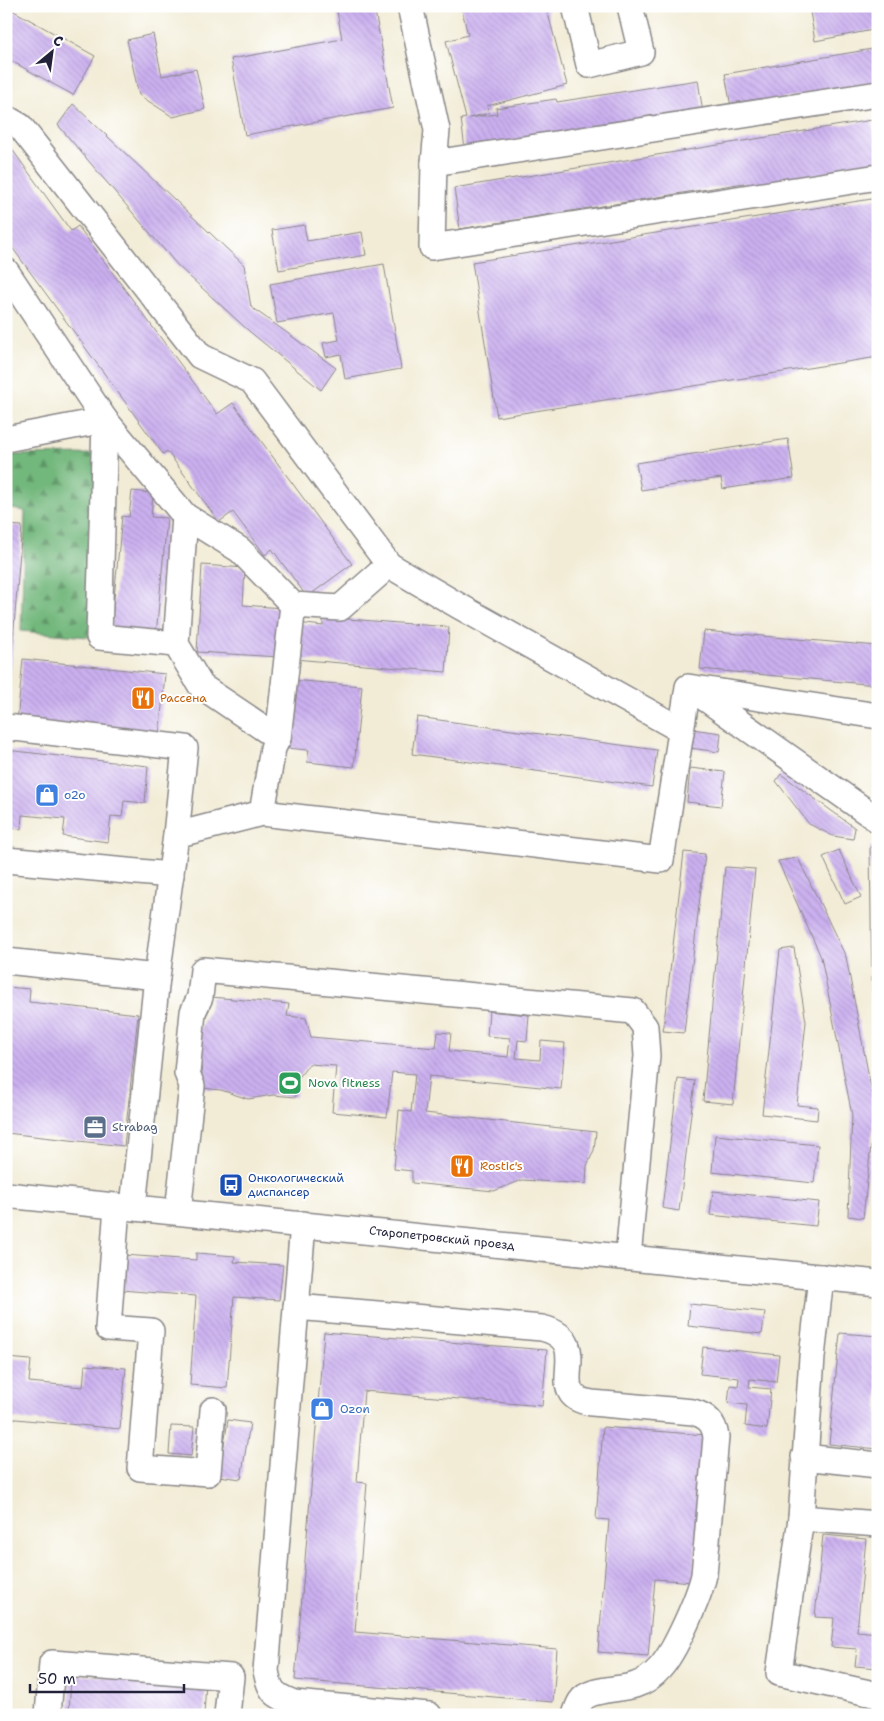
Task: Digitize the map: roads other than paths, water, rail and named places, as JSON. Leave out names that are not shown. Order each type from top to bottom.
[{"type":"street","points":[[410,6],[437,130],[434,164],[432,246],[878,176]]},
{"type":"street","points":[[575,6],[589,65],[641,52],[630,6]]},
{"type":"street","points":[[434,164],[878,94]]},
{"type":"street","points":[[6,118],[20,126],[200,356],[252,381],[389,565],[681,730]]},
{"type":"street","points":[[6,272],[105,420],[185,516],[240,550],[293,605],[340,608],[389,565]]},
{"type":"street","points":[[6,438],[105,420]]},
{"type":"street","points":[[105,420],[99,637],[176,644]]},
{"type":"street","points":[[185,516],[176,644],[201,686],[278,738]]},
{"type":"street","points":[[262,813],[273,748],[278,738],[293,605]]},
{"type":"street","points":[[176,836],[262,813],[661,860],[688,686]]},
{"type":"street","points":[[688,686],[878,716]]},
{"type":"street","points":[[688,686],[878,820]]},
{"type":"street","points":[[6,727],[185,748],[171,875],[108,1328],[151,1332],[140,1468],[208,1473],[213,1410]]},
{"type":"street","points":[[6,860],[171,875]]},
{"type":"street","points":[[6,961],[157,978]]},
{"type":"street","points":[[178,1212],[192,1086],[187,1073],[193,1012],[200,996],[203,970],[623,1010],[633,1011],[645,1027],[647,1056],[628,1257]]},
{"type":"street","name":"Старопетровский проезд","points":[[6,1195],[878,1283]]},
{"type":"street","points":[[303,1224],[266,1671],[269,1685],[278,1697],[294,1703],[429,1715]]},
{"type":"street","points":[[821,1277],[804,1356],[804,1457],[801,1518],[780,1673],[878,1695]]},
{"type":"street","points":[[296,1307],[552,1330],[564,1340],[570,1351],[567,1383],[570,1391],[578,1399],[592,1403],[693,1412],[704,1415],[711,1421],[716,1437],[704,1575],[699,1592],[677,1641],[661,1668],[653,1675],[636,1685],[587,1695],[580,1701],[575,1715]]},
{"type":"street","points":[[804,1457],[878,1465]]},
{"type":"street","points":[[801,1518],[878,1524]]},
{"type":"street","points":[[48,1715],[52,1663],[230,1677],[228,1715]]},
{"type":"place","name":"Рассена","points":[[143,698]]},
{"type":"place","name":"o2o","points":[[47,795]]},
{"type":"place","name":"Nova fitness","points":[[290,1083]]},
{"type":"place","name":"Strabag","points":[[95,1127]]},
{"type":"place","name":"Rostic's","points":[[462,1166]]},
{"type":"place","name":"Онкологический диспансер","points":[[231,1185]]},
{"type":"place","name":"Ozon","points":[[322,1409]]}]
